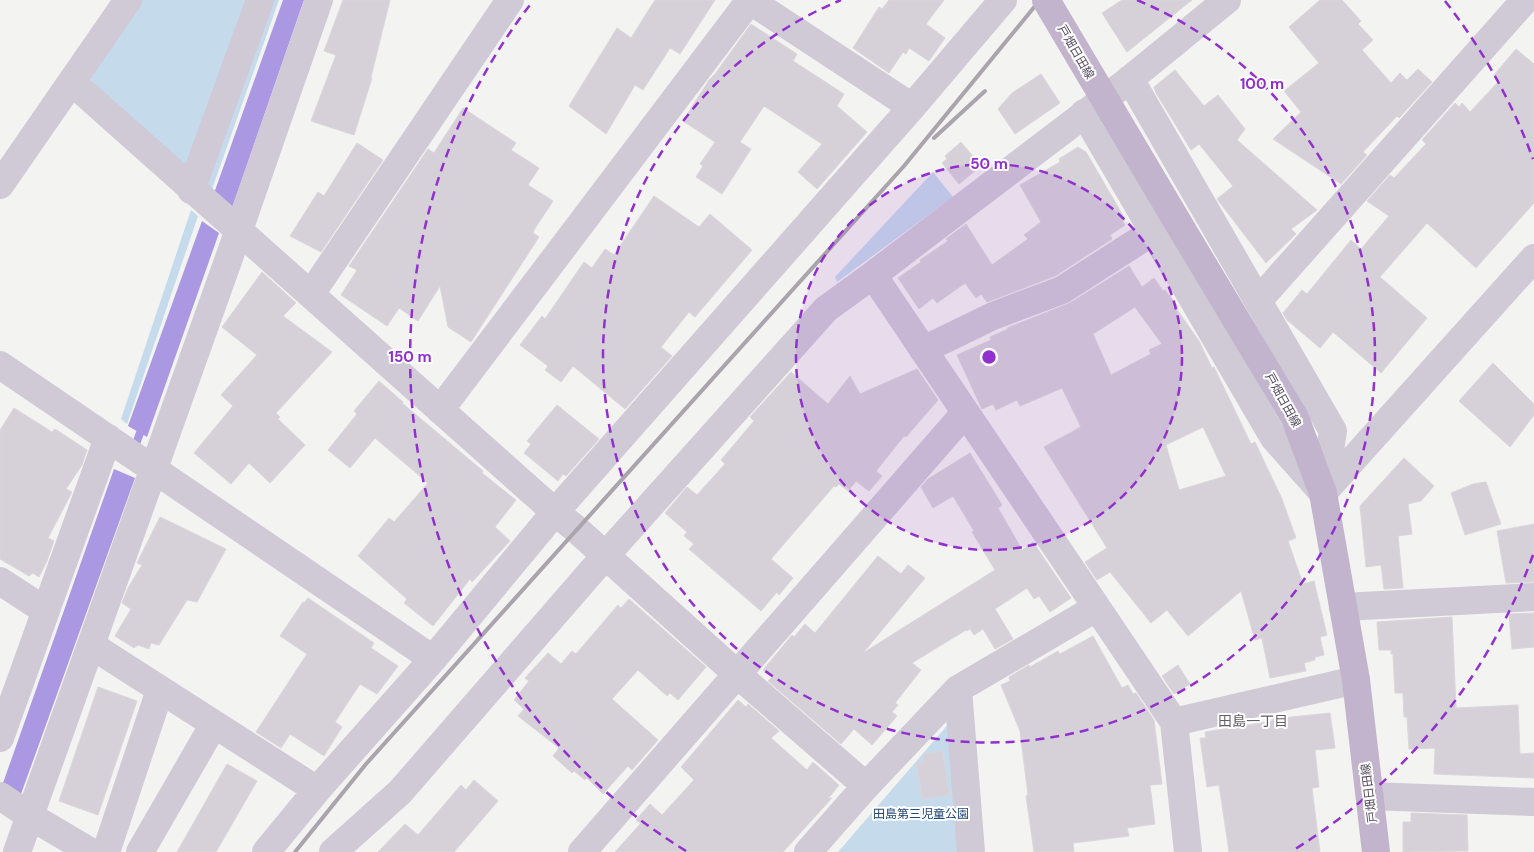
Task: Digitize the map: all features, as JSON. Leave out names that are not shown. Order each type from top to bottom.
[{"type":"main road","name":"戸畑日田線","points":[[1046,0],[1166,226],[1295,418],[1323,493],[1356,680],[1376,852]]},
{"type":"street","points":[[0,185],[128,0]]},
{"type":"street","points":[[192,190],[260,0]]},
{"type":"street","points":[[17,852],[319,0]]},
{"type":"street","points":[[311,294],[510,0]]},
{"type":"street","points":[[440,410],[750,0],[912,107]]},
{"type":"street","points":[[266,852],[317,790],[433,660],[555,512],[912,107],[1002,0]]},
{"type":"street","points":[[332,852],[400,792],[604,556],[826,309],[1130,79],[1227,0]]},
{"type":"street","points":[[1258,301],[1525,0]]},
{"type":"street","points":[[1130,79],[1333,431],[1323,493]]},
{"type":"street","points":[[72,82],[737,674],[866,786]]},
{"type":"street","points":[[924,350],[993,316],[1062,290],[1166,226],[1084,112]]},
{"type":"street","points":[[1323,493],[1534,258]]},
{"type":"street","points":[[873,274],[1174,722],[1188,852]]},
{"type":"street","points":[[0,365],[433,660]]},
{"type":"street","points":[[582,852],[965,413]]},
{"type":"street","points":[[0,738],[108,438]]},
{"type":"street","points":[[0,580],[46,611]]},
{"type":"street","points":[[1343,607],[1534,597]]},
{"type":"street","points":[[808,852],[866,786],[958,689],[1096,608]]},
{"type":"street","points":[[91,645],[317,790]]},
{"type":"street","points":[[1174,722],[1356,680]]},
{"type":"street","points":[[958,689],[971,852]]},
{"type":"street","points":[[106,852],[160,690]]},
{"type":"street","points":[[140,852],[214,724]]},
{"type":"street","points":[[0,796],[91,852]]},
{"type":"street","points":[[1370,796],[1534,802]]},
{"type":"green space","points":[[138,0],[253,0],[190,175],[90,79]]},
{"type":"green space","points":[[269,0],[279,0],[211,192],[203,186]]},
{"type":"green space","points":[[933,172],[953,197],[837,282],[835,277]]},
{"type":"green space","points":[[191,210],[198,216],[127,424],[121,419]]},
{"type":"green space","name":"田島第三児童公園","points":[[951,721],[962,852],[838,852]]},
{"type":"shaded area","points":[[283,0],[304,0],[232,208],[213,196]]},
{"type":"shaded area","points":[[202,221],[219,233],[147,437],[128,426]]},
{"type":"shaded area","points":[[114,469],[135,478],[21,794],[3,783]]},
{"type":"building","points":[[343,0],[390,0],[372,78],[354,135],[311,121],[336,55],[324,51]]},
{"type":"building","points":[[655,0],[715,0],[680,54],[670,48],[643,90],[635,85],[606,134],[569,106],[617,28],[631,38]]},
{"type":"building","points":[[889,0],[944,0],[926,24],[945,38],[929,61],[909,48],[906,54],[903,52],[889,73],[853,48],[879,7],[882,9]]},
{"type":"building","points":[[1122,0],[1192,0],[1127,52],[1102,13]]},
{"type":"building","points":[[1320,0],[1342,0],[1361,21],[1358,24],[1373,40],[1362,50],[1391,83],[1400,73],[1407,80],[1418,69],[1432,82],[1399,118],[1397,116],[1363,152],[1367,155],[1341,184],[1273,139],[1301,112],[1284,91],[1319,63],[1289,27]]},
{"type":"building","points":[[751,24],[797,54],[793,61],[844,94],[837,106],[867,132],[817,189],[798,172],[822,144],[764,106],[740,142],[751,149],[722,194],[696,177],[703,166],[700,164],[715,142],[683,121],[709,80]]},
{"type":"building","points":[[1516,49],[1534,64],[1534,203],[1476,268],[1427,223],[1380,277],[1427,318],[1381,373],[1333,332],[1320,348],[1287,320],[1283,313],[1302,290],[1307,294],[1351,240],[1361,249],[1389,216],[1367,201],[1390,175],[1394,178],[1426,144],[1422,140],[1455,103],[1459,107],[1462,103],[1470,112],[1498,82],[1494,75]]},
{"type":"building","points":[[1175,70],[1204,106],[1218,95],[1245,129],[1237,140],[1317,210],[1291,229],[1296,234],[1266,263],[1217,199],[1233,186],[1199,144],[1191,150],[1156,93],[1154,87]]},
{"type":"building","points":[[1041,74],[1060,103],[1015,134],[998,109],[1012,93]]},
{"type":"building","points":[[463,108],[516,143],[511,150],[539,168],[528,185],[553,201],[534,230],[533,233],[539,237],[471,342],[448,327],[440,286],[418,321],[399,308],[387,326],[341,295],[357,270],[349,266],[428,149],[434,153]]},
{"type":"building","points":[[961,142],[981,166],[959,184],[942,163],[947,159],[945,156]]},
{"type":"building","points":[[357,143],[383,160],[321,252],[290,236],[318,192],[324,196]]},
{"type":"building","points":[[1078,147],[1086,152],[1125,219],[1122,221],[1125,225],[1110,235],[1112,239],[1055,276],[987,302],[981,294],[976,298],[965,283],[937,303],[933,298],[919,309],[898,278],[948,241],[946,239],[966,224],[992,265],[1028,239],[1024,235],[1041,222],[1020,185],[1060,162],[1059,159]]},
{"type":"building","points":[[654,196],[699,227],[710,214],[752,250],[695,317],[689,312],[661,347],[672,356],[625,409],[573,366],[561,382],[545,370],[548,366],[520,345],[542,316],[545,319],[584,262],[592,268],[605,249],[614,255]]},
{"type":"building","points":[[1129,266],[1142,287],[1154,278],[1178,307],[1176,308],[1199,341],[1212,368],[1214,367],[1251,444],[1255,442],[1282,499],[1296,538],[1288,541],[1303,584],[1314,581],[1327,635],[1320,637],[1324,655],[1304,663],[1306,671],[1270,678],[1262,638],[1255,640],[1241,591],[1188,636],[1167,610],[1151,623],[1110,572],[1097,580],[1085,562],[1107,548],[1044,447],[1081,427],[1062,388],[1020,406],[1017,400],[996,410],[993,404],[982,409],[957,355],[991,340],[990,337],[1007,328],[1070,303]],"holes":[[[1135,307],[1162,344],[1149,350],[1151,354],[1111,375],[1093,334]],[[1203,427],[1226,476],[1179,490],[1166,445]]]},
{"type":"building","points":[[262,272],[296,303],[283,316],[332,352],[276,413],[280,417],[278,419],[305,445],[270,483],[249,463],[231,484],[194,453],[233,406],[221,395],[257,355],[222,327]]},
{"type":"building","points":[[1493,363],[1534,404],[1534,415],[1510,447],[1459,401]]},
{"type":"building","points":[[917,369],[938,400],[906,437],[904,436],[876,471],[882,476],[869,491],[856,481],[848,491],[839,484],[836,487],[834,486],[771,559],[793,578],[779,595],[777,592],[761,611],[689,549],[694,544],[684,536],[687,532],[665,513],[687,487],[697,495],[725,464],[721,460],[754,421],[750,417],[791,372],[828,404],[850,376],[860,394]]},
{"type":"building","points":[[379,381],[402,403],[483,471],[482,473],[516,500],[495,527],[510,541],[472,582],[470,579],[433,626],[404,603],[407,599],[358,556],[389,518],[394,522],[428,483],[375,438],[350,468],[328,450],[357,414],[354,411]]},
{"type":"building","points":[[557,405],[599,439],[566,476],[563,474],[558,481],[524,453],[531,444],[527,441]]},
{"type":"building","points":[[14,408],[52,432],[55,429],[87,450],[82,465],[66,489],[72,492],[48,538],[54,541],[39,577],[33,573],[29,576],[0,559],[0,430]]},
{"type":"building","points":[[970,453],[1002,505],[998,508],[1022,550],[1033,542],[1071,598],[1050,612],[1039,596],[1034,599],[1027,588],[995,609],[1013,639],[995,649],[983,629],[974,635],[970,629],[966,630],[912,663],[921,670],[895,703],[898,705],[892,712],[897,716],[872,745],[854,729],[841,744],[768,681],[772,677],[763,670],[792,635],[794,637],[805,624],[815,633],[878,556],[901,574],[908,565],[925,578],[863,653],[995,570],[953,496],[933,508],[921,487],[928,479]]},
{"type":"building","points":[[1404,458],[1434,486],[1421,501],[1408,504],[1412,534],[1398,536],[1403,588],[1384,589],[1381,565],[1366,567],[1360,506]]},
{"type":"building","points":[[1486,482],[1501,524],[1465,535],[1451,493],[1473,484]]},
{"type":"building","points":[[160,517],[226,549],[197,602],[187,600],[159,645],[151,643],[149,649],[138,645],[134,648],[115,636],[131,609],[122,603],[128,588],[142,565],[137,563]]},
{"type":"building","points":[[1534,524],[1534,582],[1506,583],[1497,531]]},
{"type":"building","points":[[308,598],[374,643],[371,648],[398,666],[377,694],[360,684],[335,722],[342,727],[324,756],[290,734],[281,748],[256,732],[307,654],[280,636],[303,602]]},
{"type":"building","points":[[629,599],[706,667],[678,700],[670,693],[667,696],[638,670],[612,699],[658,740],[632,770],[628,766],[603,794],[587,778],[585,780],[574,771],[572,773],[553,756],[559,748],[518,716],[524,709],[514,700],[529,681],[525,678],[548,653],[561,664],[572,651],[576,654],[618,605],[621,608]]},
{"type":"building","points":[[1534,613],[1534,647],[1512,649],[1509,614]]},
{"type":"building","points":[[1452,617],[1456,708],[1518,705],[1520,754],[1534,753],[1534,778],[1434,774],[1435,748],[1409,749],[1407,717],[1404,717],[1403,693],[1395,693],[1393,654],[1391,654],[1391,650],[1379,650],[1377,622]]},
{"type":"building","points":[[1093,636],[1122,688],[1128,685],[1133,694],[1136,693],[1154,720],[1162,784],[1150,785],[1155,824],[1127,828],[1129,836],[1073,843],[1074,852],[1034,852],[1026,796],[1028,795],[1020,731],[1001,685],[1010,681],[1009,677],[1029,665],[1030,667],[1058,651],[1060,654]]},
{"type":"building","points":[[1178,665],[1190,684],[1174,694],[1162,676]]},
{"type":"building","points":[[98,687],[137,701],[98,815],[59,801]]},
{"type":"building","points":[[738,700],[746,707],[748,704],[779,731],[771,738],[807,770],[813,762],[839,785],[828,799],[832,798],[783,852],[615,852],[641,823],[636,820],[650,804],[662,815],[694,780],[681,767]]},
{"type":"building","points":[[1330,713],[1335,748],[1315,750],[1319,787],[1312,788],[1320,852],[1229,852],[1219,785],[1207,787],[1200,738],[1206,738],[1205,732],[1272,721],[1272,719]]},
{"type":"building","points":[[943,751],[949,795],[922,799],[916,763],[924,762],[923,754]]},
{"type":"building","points":[[227,764],[257,781],[216,852],[177,852]]},
{"type":"building","points":[[474,780],[498,801],[454,852],[378,852],[405,824],[418,835],[461,785],[466,790]]},
{"type":"building","points":[[1411,813],[1467,815],[1468,851],[1403,852],[1403,822],[1411,822]]},
{"type":"waterway","points":[[134,449],[143,425]]},
{"type":"railway","points":[[295,852],[366,764],[904,166],[1040,0]]},
{"type":"railway","points":[[934,138],[985,91]]},
{"type":"district","name":"田島一丁目","points":[[1253,721]]}]
